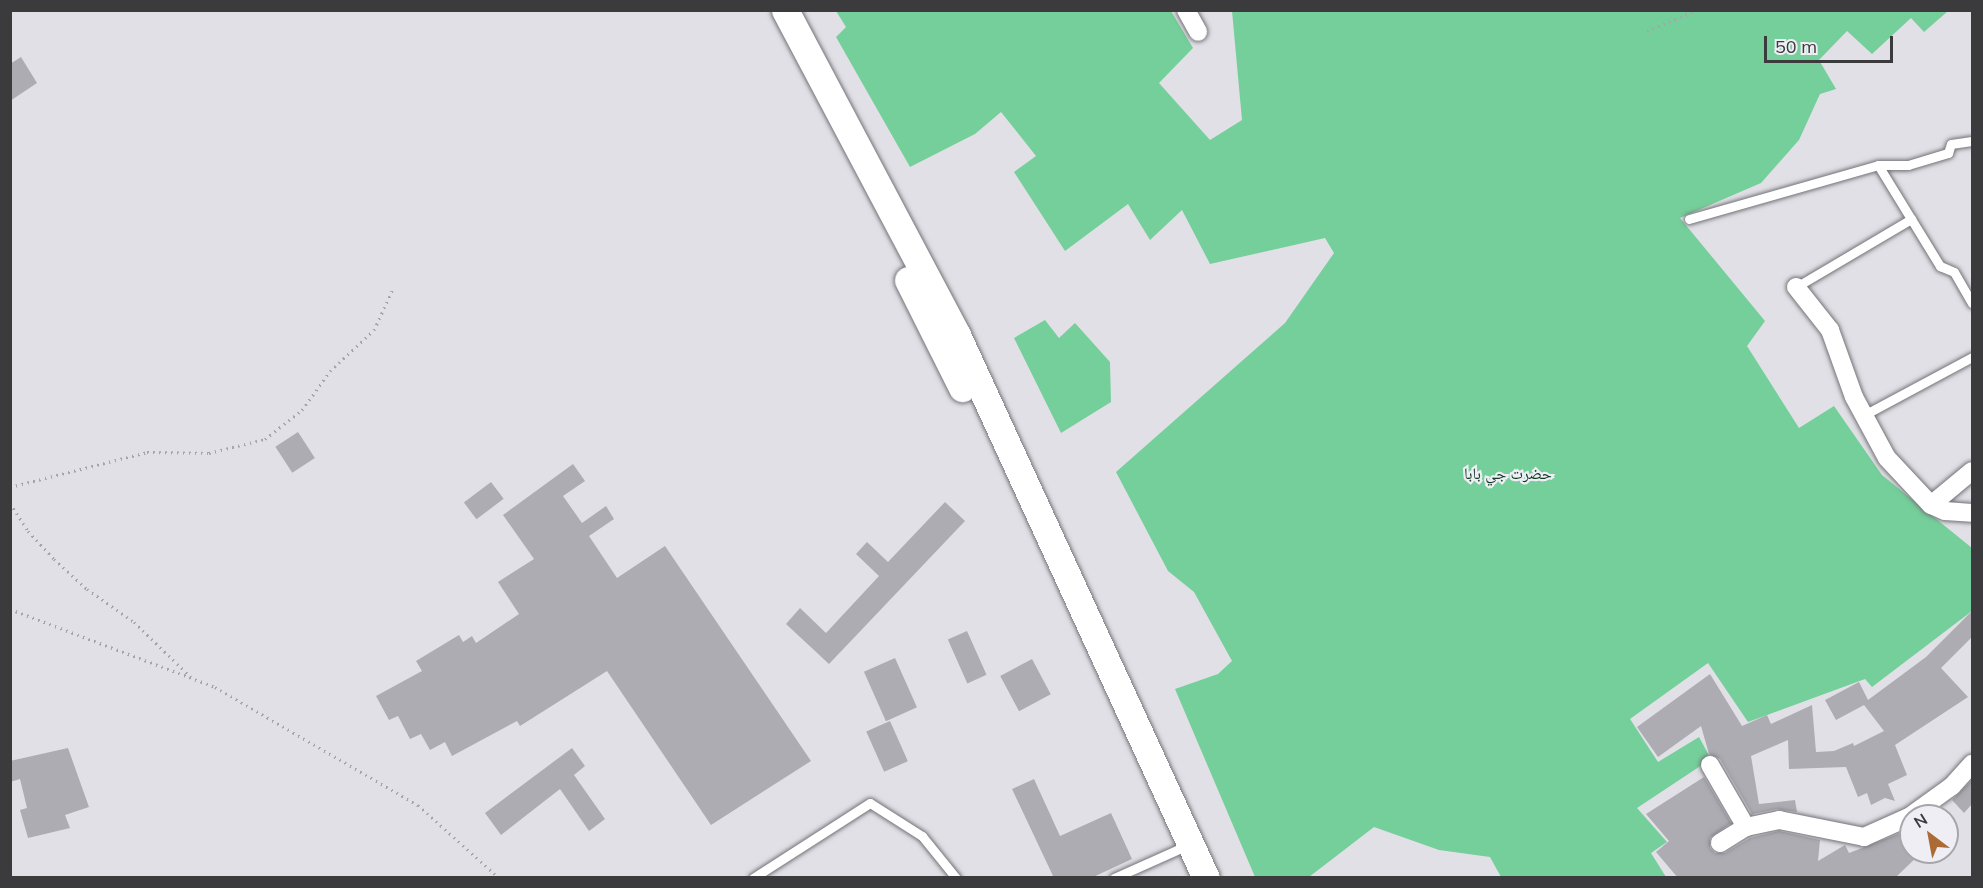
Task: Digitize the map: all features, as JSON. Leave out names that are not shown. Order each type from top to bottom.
[{"type":"main road","points":[[767,10],[945,331]]},
{"type":"main road","points":[[785,10],[945,331],[1182,847],[1206,878]]},
{"type":"main road","points":[[1182,847],[1186,878]]},
{"type":"street","points":[[1186,10],[1198,32]]},
{"type":"street","points":[[1796,287],[1830,330],[1864,415],[1887,458],[1931,505],[1944,511],[1972,513]]},
{"type":"street","points":[[1931,505],[1972,471]]},
{"type":"street","points":[[1720,843],[1746,827],[1779,820],[1864,837],[1909,817],[1952,786],[1972,764]]},
{"type":"street","points":[[1710,765],[1746,827]]},
{"type":"lane","points":[[1689,219],[1878,165],[1908,165],[1948,153],[1951,144],[1972,141]]},
{"type":"lane","points":[[1878,165],[1940,266],[1953,272],[1972,303]]},
{"type":"lane","points":[[1796,287],[1911,219]]},
{"type":"lane","points":[[1864,415],[1972,357]]},
{"type":"lane","points":[[753,878],[870,803],[922,836],[956,878]]},
{"type":"lane","points":[[1113,878],[1182,847]]},
{"type":"path","points":[[1647,31],[1697,10]]},
{"type":"path","points":[[10,488],[147,452],[209,453],[265,439],[302,410],[330,371],[374,330],[393,289]]},
{"type":"path","points":[[10,503],[28,531],[54,559],[87,589],[134,621],[192,678]]},
{"type":"path","points":[[10,609],[215,687],[418,805],[499,878]]},
{"type":"green space","name":"حضرت جي بابا","points":[[836,11],[1171,11],[1193,48],[1159,83],[1210,140],[1242,120],[1232,11],[1948,11],[1924,32],[1911,18],[1872,54],[1847,31],[1819,60],[1836,89],[1820,94],[1799,140],[1761,183],[1680,218],[1765,321],[1747,346],[1799,428],[1834,406],[1882,475],[1972,548],[1972,611],[1872,687],[1865,679],[1748,722],[1708,663],[1630,719],[1658,762],[1699,737],[1711,759],[1637,808],[1667,842],[1651,853],[1666,877],[1501,877],[1490,857],[1439,850],[1374,827],[1309,877],[1255,877],[1175,689],[1218,674],[1232,661],[1194,592],[1168,571],[1116,472],[1285,323],[1334,253],[1325,238],[1210,264],[1182,210],[1150,240],[1128,204],[1065,251],[1014,172],[1036,156],[1001,112],[975,134],[910,167],[836,37],[846,27]]},
{"type":"green space","points":[[1045,320],[1059,338],[1075,323],[1110,362],[1111,402],[1061,433],[1014,338]]},
{"type":"building","points":[[21,57],[37,83],[10,101],[10,64]]},
{"type":"building","points":[[298,432],[315,458],[292,473],[275,447]]},
{"type":"building","points":[[573,464],[585,481],[563,496],[582,523],[606,506],[614,519],[589,536],[617,578],[665,546],[811,761],[711,825],[607,671],[520,726],[517,721],[452,756],[445,742],[430,750],[421,734],[410,739],[398,716],[389,720],[376,696],[422,671],[416,661],[459,635],[463,642],[472,636],[476,643],[519,614],[498,582],[534,559],[503,515]]},
{"type":"building","points":[[491,482],[504,499],[476,519],[464,502]]},
{"type":"building","points":[[945,502],[965,521],[829,664],[786,624],[800,608],[826,633],[879,576],[856,554],[867,542],[888,562]]},
{"type":"building","points":[[1972,611],[1972,637],[1941,668],[1968,697],[1895,745],[1907,775],[1888,784],[1895,801],[1885,798],[1871,805],[1867,793],[1858,797],[1846,767],[1789,769],[1788,740],[1751,756],[1759,804],[1795,800],[1797,812],[1777,809],[1752,814],[1720,759],[1709,754],[1701,726],[1658,757],[1637,727],[1710,674],[1742,726],[1767,715],[1771,724],[1812,705],[1816,752],[1834,751],[1853,743],[1854,746],[1884,731],[1864,705],[1836,720],[1825,700],[1859,682],[1868,700],[1926,657]]},
{"type":"building","points":[[967,631],[987,675],[967,683],[948,640]]},
{"type":"building","points":[[895,658],[917,707],[886,721],[864,672]]},
{"type":"building","points":[[1032,659],[1051,694],[1019,711],[1000,676]]},
{"type":"building","points":[[890,721],[908,761],[884,772],[866,732]]},
{"type":"building","points":[[68,748],[89,807],[65,815],[70,828],[28,838],[20,810],[27,808],[20,779],[10,782],[10,761]]},
{"type":"building","points":[[572,748],[585,766],[574,775],[605,819],[589,831],[560,789],[501,835],[485,813]]},
{"type":"building","points":[[1704,777],[1731,823],[1710,838],[1710,848],[1715,853],[1725,853],[1750,838],[1779,831],[1820,840],[1818,861],[1845,845],[1849,853],[1899,834],[1899,864],[1910,864],[1895,878],[1678,878],[1656,852],[1669,841],[1646,814]]},
{"type":"building","points":[[1034,779],[1060,836],[1111,813],[1132,859],[1091,878],[1054,878],[1012,789]]},
{"type":"building","points":[[1972,780],[1972,804],[1964,813],[1959,804],[1952,800]]}]
